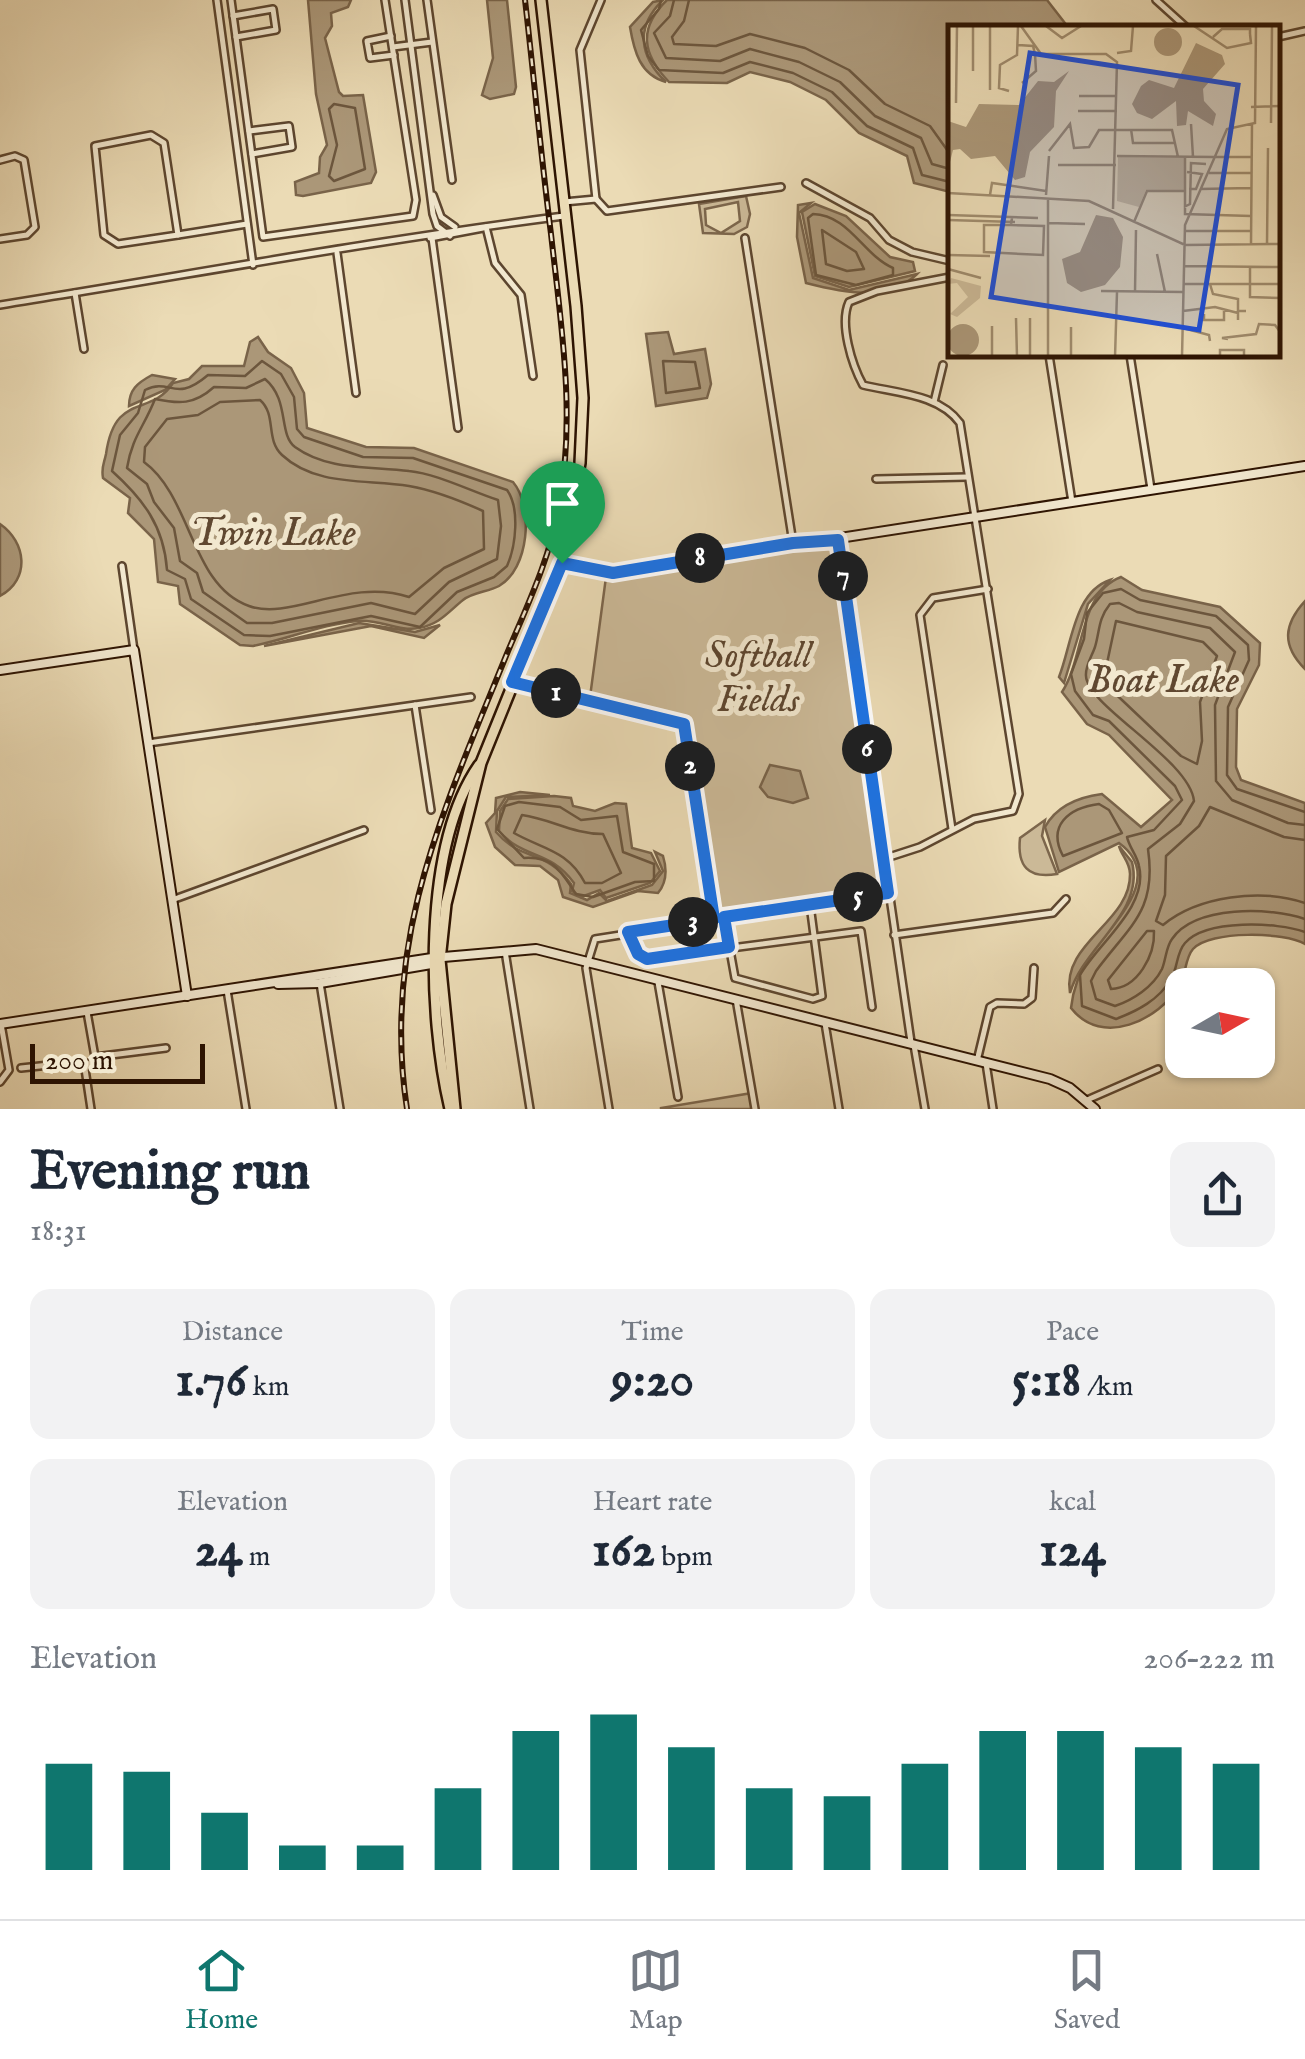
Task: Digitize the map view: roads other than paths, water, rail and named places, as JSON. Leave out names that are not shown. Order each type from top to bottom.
[{"type":"main road","points":[[453,1109],[435,962],[446,904],[480,763],[562,563],[577,497],[583,398],[542,0]]},
{"type":"street","points":[[217,0],[254,265]]},
{"type":"street","points":[[230,0],[263,237],[413,216],[416,200],[385,0]]},
{"type":"street","points":[[405,0],[433,214],[442,231],[450,236]]},
{"type":"street","points":[[426,0],[452,180]]},
{"type":"street","points":[[601,0],[580,50],[596,199],[607,211],[781,186]]},
{"type":"street","points":[[1156,0],[1184,25]]},
{"type":"street","points":[[233,16],[273,10],[276,30],[236,37]]},
{"type":"street","points":[[1280,37],[1305,32]]},
{"type":"street","points":[[391,36],[367,41],[370,58],[394,55]]},
{"type":"street","points":[[393,47],[432,42]]},
{"type":"street","points":[[248,130],[289,126],[292,147],[252,154]]},
{"type":"street","points":[[178,235],[160,138],[151,135],[95,146],[104,235],[118,244],[178,235],[246,224]]},
{"type":"street","points":[[0,160],[15,156],[24,160],[35,227],[27,235],[0,239]]},
{"type":"street","points":[[806,183],[870,218],[888,240],[912,252],[948,260]]},
{"type":"street","points":[[432,195],[443,220],[458,228]]},
{"type":"street","points":[[564,202],[596,199]]},
{"type":"street","points":[[430,238],[458,228],[565,216]]},
{"type":"street","points":[[0,305],[450,236],[486,227]]},
{"type":"street","points":[[486,227],[496,263],[520,295],[533,376]]},
{"type":"street","points":[[430,238],[458,428]]},
{"type":"street","points":[[746,238],[793,543]]},
{"type":"street","points":[[337,252],[356,393]]},
{"type":"street","points":[[883,859],[920,847],[952,829],[1012,811],[1018,803],[960,423],[950,410],[934,402],[863,385],[854,369],[844,312],[849,302],[877,291],[948,277]]},
{"type":"street","points":[[75,293],[84,348]]},
{"type":"street","points":[[1049,358],[1072,504]]},
{"type":"street","points":[[1130,358],[1151,492]]},
{"type":"street","points":[[934,402],[943,364]]},
{"type":"street","points":[[562,563],[613,573],[793,543],[977,520],[1305,466]]},
{"type":"street","points":[[876,479],[967,476]]},
{"type":"street","points":[[838,540],[894,934],[925,1109]]},
{"type":"street","points":[[122,566],[187,996]]},
{"type":"street","points":[[952,829],[920,615],[932,598],[988,589]]},
{"type":"street","points":[[0,670],[134,650]]},
{"type":"street","points":[[512,682],[684,724],[714,919]]},
{"type":"street","points":[[148,744],[471,697]]},
{"type":"street","points":[[414,705],[431,810]]},
{"type":"street","points":[[172,900],[364,830]]},
{"type":"street","points":[[609,1109],[586,968],[595,940],[888,893]]},
{"type":"street","points":[[894,934],[1052,913],[1066,899]]},
{"type":"street","points":[[724,917],[735,978],[813,999],[822,996],[810,904]]},
{"type":"street","points":[[628,932],[638,954],[647,959],[861,931],[872,1007]]},
{"type":"street","points":[[0,1082],[9,1070],[0,1024],[536,949],[982,1062],[1070,1088],[1095,1109]]},
{"type":"street","points":[[504,952],[530,1109]]},
{"type":"street","points":[[993,1109],[982,1062],[990,1007],[997,1002],[1024,1004],[1032,998],[1034,968]]},
{"type":"street","points":[[320,979],[340,1109]]},
{"type":"street","points":[[658,979],[678,1097]]},
{"type":"street","points":[[227,990],[246,1109]]},
{"type":"street","points":[[736,999],[755,1109]]},
{"type":"street","points":[[87,1012],[95,1056]]},
{"type":"street","points":[[825,1023],[839,1109]]},
{"type":"street","points":[[91,1109],[85,1069],[95,1056],[166,1048]]},
{"type":"street","points":[[21,1068],[68,1063],[85,1069]]},
{"type":"street","points":[[1087,1100],[1158,1069]]},
{"type":"water","points":[[308,0],[351,0],[348,7],[331,13],[332,26],[325,38],[339,92],[343,96],[363,95],[376,172],[371,183],[303,196],[296,195],[295,182],[319,173],[320,157],[327,145],[316,94]]},
{"type":"water","points":[[487,0],[507,0],[516,87],[514,94],[490,99],[482,95],[493,58]]},
{"type":"water","points":[[663,0],[648,21],[644,41],[650,62],[666,82],[644,68],[630,27],[653,2]]},
{"type":"water","points":[[667,0],[1047,0],[1066,25],[948,25],[948,192],[914,183],[907,156],[859,133],[826,100],[790,82],[750,72],[727,83],[669,82],[653,61],[647,41],[658,10]]},
{"type":"water","points":[[811,203],[799,213],[813,278],[849,290],[917,274],[892,289],[878,292],[849,292],[806,283],[797,237],[798,205]]},
{"type":"water","points":[[815,204],[846,216],[890,257],[913,262],[915,271],[849,287],[815,276],[802,212]]},
{"type":"water","points":[[668,332],[674,354],[705,349],[711,384],[707,398],[656,406],[646,334]]},
{"type":"water","name":"Twin Lake","points":[[258,337],[268,352],[291,368],[304,393],[307,428],[366,447],[414,448],[513,482],[520,493],[526,521],[522,552],[509,578],[499,586],[467,597],[426,626],[412,629],[358,621],[253,646],[240,645],[180,604],[178,586],[158,582],[154,539],[128,513],[130,498],[103,478],[111,434],[125,413],[164,394],[173,383],[189,379],[202,366],[244,366],[250,342]]},
{"type":"water","points":[[152,375],[175,379],[165,390],[129,406],[135,388]]},
{"type":"water","points":[[0,524],[15,540],[21,560],[17,580],[0,596]]},
{"type":"water","name":"Boat Lake","points":[[1121,577],[1142,590],[1220,607],[1260,643],[1259,665],[1237,709],[1236,767],[1241,780],[1305,803],[1305,944],[1281,937],[1248,935],[1202,943],[1190,953],[1185,968],[1165,968],[1165,1003],[1144,1018],[1114,1028],[1084,1020],[1071,1008],[1072,1001],[1086,962],[1130,901],[1138,871],[1119,843],[1059,872],[1045,827],[1062,808],[1093,795],[1102,794],[1141,827],[1172,800],[1109,735],[1087,724],[1062,692],[1090,611],[1107,585]]},
{"type":"water","points":[[1110,580],[1088,604],[1064,683],[1059,677],[1081,607],[1098,586]]},
{"type":"water","points":[[1305,601],[1305,669],[1292,651],[1288,635],[1293,618]]},
{"type":"water","points":[[359,623],[415,632],[440,625],[424,638],[371,626],[264,646]]},
{"type":"water","points":[[770,765],[800,771],[808,798],[793,803],[768,797],[760,787]]},
{"type":"water","points":[[520,792],[550,795],[506,797],[497,811],[496,832],[515,848],[552,865],[571,884],[570,893],[587,900],[599,893],[607,901],[652,885],[663,871],[655,852],[663,856],[666,871],[658,893],[638,891],[593,907],[563,897],[558,880],[540,866],[515,865],[495,847],[486,823],[495,813],[496,798]]},
{"type":"water","points":[[571,798],[573,806],[595,811],[615,803],[626,804],[632,848],[651,853],[660,871],[650,883],[606,898],[600,890],[581,897],[572,891],[574,883],[565,872],[518,847],[499,831],[500,811],[508,799]]},
{"type":"water","points":[[1119,846],[1132,862],[1130,898],[1087,960],[1070,993],[1070,976],[1076,960],[1120,906],[1127,891],[1130,870]]},
{"type":"railway","points":[[407,1109],[401,1047],[403,988],[424,876],[461,768],[544,564],[564,472],[567,404],[562,336],[525,0]]},
{"type":"park label","name":"Softball Fields","points":[[758,676]]}]
